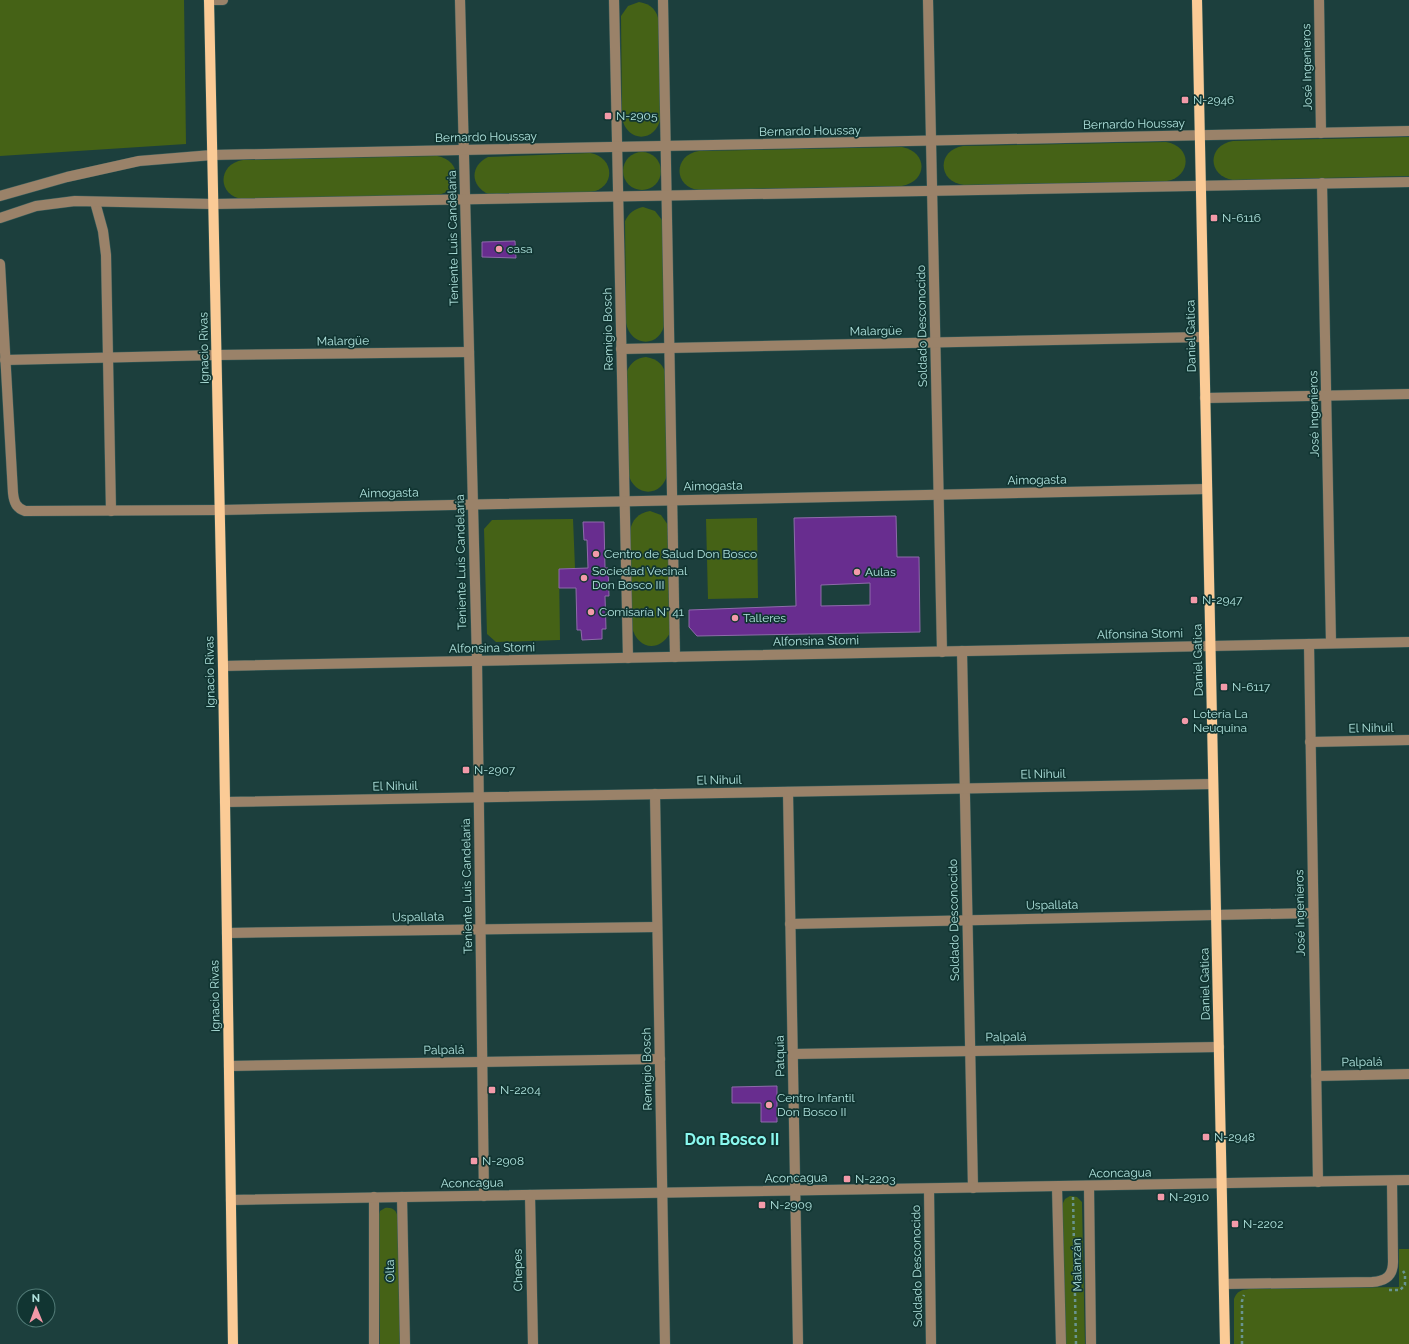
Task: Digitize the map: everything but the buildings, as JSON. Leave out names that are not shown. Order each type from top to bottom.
[{"type":"main road","name":"Ignacio Rivas","points":[[209,0],[223,666],[233,1344]]},
{"type":"main road","name":"Daniel Gatica","points":[[1197,0],[1225,1344]]},
{"type":"street","points":[[209,0],[223,0]]},
{"type":"street","name":"Teniente Luis Candelaria","points":[[460,0],[477,661],[484,1196]]},
{"type":"street","name":"Remigio Bosch","points":[[614,0],[628,658]]},
{"type":"street","points":[[663,0],[675,657]]},
{"type":"street","name":"Soldado Desconocido","points":[[928,0],[942,652]]},
{"type":"street","name":"José Ingenieros","points":[[1318,0],[1321,133]]},
{"type":"street","name":"Bernardo Houssay","points":[[0,196],[66,177],[139,161],[212,156],[1409,132]]},
{"type":"street","points":[[0,218],[36,206],[56,203],[95,202],[213,204],[1409,182]]},
{"type":"street","name":"José Ingenieros","points":[[1322,184],[1331,643]]},
{"type":"street","points":[[95,202],[103,231],[106,255],[111,511]]},
{"type":"street","points":[[0,264],[6,360]]},
{"type":"street","name":"Malargüe","points":[[621,349],[1204,337]]},
{"type":"street","name":"Malargüe","points":[[6,360],[217,355],[469,352]]},
{"type":"street","name":"Aimogasta","points":[[6,360],[13,493],[15,504],[19,509],[32,512],[220,510],[1207,489]]},
{"type":"street","points":[[1205,398],[1409,394]]},
{"type":"street","name":"Alfonsina Storni","points":[[223,666],[1409,642]]},
{"type":"street","name":"José Ingenieros","points":[[1309,644],[1318,1182]]},
{"type":"street","name":"Soldado Desconocido","points":[[962,651],[973,1188]]},
{"type":"street","name":"El Nihuil","points":[[1310,742],[1409,740]]},
{"type":"street","name":"El Nihuil","points":[[225,802],[1214,784]]},
{"type":"street","name":"Patquia","points":[[788,792],[798,1344]]},
{"type":"street","name":"Remigio Bosch","points":[[655,794],[665,1344]]},
{"type":"street","name":"Uspallata","points":[[790,924],[1313,913]]},
{"type":"street","name":"Uspallata","points":[[227,933],[657,927]]},
{"type":"street","name":"Palpalá","points":[[793,1054],[1219,1047]]},
{"type":"street","name":"Palpalá","points":[[229,1066],[660,1059]]},
{"type":"street","name":"Palpalá","points":[[1316,1076],[1409,1074]]},
{"type":"street","name":"Aconcagua","points":[[231,1200],[1409,1180]]},
{"type":"street","points":[[1224,1284],[1372,1282],[1384,1280],[1388,1277],[1393,1268],[1392,1181]]},
{"type":"street","name":"Malanzán","points":[[1088,1186],[1091,1344]]},
{"type":"street","name":"Malanzán","points":[[1057,1187],[1061,1344]]},
{"type":"street","name":"Soldado Desconocido","points":[[929,1189],[931,1344]]},
{"type":"street","name":"Chepes","points":[[530,1195],[533,1344]]},
{"type":"street","name":"Olta","points":[[374,1197],[374,1344]]},
{"type":"street","name":"Olta","points":[[402,1197],[405,1344]]},
{"type":"path","points":[[1073,1196],[1076,1344]]},
{"type":"green space","points":[[0,0],[184,0],[186,144],[0,156]]},
{"type":"green space","points":[[639,2],[647,4],[653,8],[657,14],[659,22],[661,117],[654,132],[642,137],[635,136],[630,132],[625,126],[622,118],[621,16],[628,6]]},
{"type":"green space","points":[[1409,137],[1409,176],[1233,180],[1218,173],[1214,160],[1218,148],[1233,141]]},
{"type":"green space","points":[[1166,142],[1181,149],[1186,161],[1185,168],[1181,173],[1175,178],[1167,181],[964,185],[955,183],[949,178],[945,172],[944,166],[948,153],[963,146]]},
{"type":"green space","points":[[902,147],[917,154],[922,166],[917,178],[911,183],[902,186],[699,190],[690,188],[684,183],[680,171],[684,158],[699,151]]},
{"type":"green space","points":[[638,152],[646,152],[656,157],[660,164],[660,178],[656,185],[646,190],[638,190],[628,185],[626,182],[623,175],[623,167],[628,157],[631,155]]},
{"type":"green space","points":[[590,153],[604,160],[608,166],[609,172],[605,185],[591,192],[488,194],[478,186],[475,181],[475,170],[482,161],[488,157]]},
{"type":"green space","points":[[437,156],[451,163],[455,169],[456,175],[455,182],[451,187],[445,192],[437,195],[243,199],[234,197],[228,192],[224,180],[228,167],[243,160]]},
{"type":"green space","points":[[643,207],[655,211],[662,220],[665,322],[658,337],[646,342],[639,341],[634,337],[629,331],[626,323],[625,221],[632,212]]},
{"type":"green space","points":[[646,357],[654,359],[660,363],[666,376],[668,472],[665,481],[660,487],[648,492],[642,491],[636,487],[631,481],[628,473],[627,371],[630,365],[635,361]]},
{"type":"green space","points":[[650,511],[661,515],[668,525],[670,633],[660,644],[654,646],[643,644],[638,640],[632,627],[630,531],[632,524],[639,515]]},
{"type":"green space","points":[[757,518],[758,598],[708,599],[706,519]]},
{"type":"green space","points":[[573,519],[575,568],[559,569],[560,640],[496,642],[487,634],[484,529],[492,520]]},
{"type":"green space","points":[[1070,1196],[1077,1197],[1082,1202],[1085,1344],[1065,1344],[1062,1205],[1065,1199]]},
{"type":"green space","points":[[385,1208],[390,1208],[396,1212],[398,1217],[400,1344],[380,1344],[378,1217],[380,1211]]},
{"type":"green space","points":[[1399,1249],[1409,1249],[1409,1344],[1234,1344],[1234,1299],[1236,1294],[1240,1291],[1249,1289],[1399,1287]]},
{"type":"place","name":"N-2946","points":[[1185,100]]},
{"type":"place","name":"N-2905","points":[[608,116]]},
{"type":"place","name":"N-6116","points":[[1214,218]]},
{"type":"place","name":"casa","points":[[499,249]]},
{"type":"place","name":"Centro de Salud Don Bosco","points":[[596,554]]},
{"type":"place","name":"Aulas","points":[[857,572]]},
{"type":"place","name":"Sociedad Vecinal Don Bosco III","points":[[584,578]]},
{"type":"place","name":"N-2947","points":[[1194,600]]},
{"type":"place","name":"Comisaría N° 41","points":[[591,612]]},
{"type":"place","name":"Talleres","points":[[735,618]]},
{"type":"place","name":"N-6117","points":[[1224,687]]},
{"type":"place","name":"Lotería La Neuquina","points":[[1185,721]]},
{"type":"place","name":"N-2907","points":[[466,770]]},
{"type":"place","name":"N-2204","points":[[492,1090]]},
{"type":"place","name":"Centro Infantil Don Bosco II","points":[[769,1105]]},
{"type":"place","name":"N-2948","points":[[1206,1137]]},
{"type":"place","name":"N-2908","points":[[474,1161]]},
{"type":"place","name":"N-2203","points":[[847,1179]]},
{"type":"place","name":"N-2910","points":[[1161,1197]]},
{"type":"place","name":"N-2909","points":[[762,1205]]},
{"type":"place","name":"N-2202","points":[[1235,1224]]},
{"type":"district","name":"Don Bosco II","points":[[732,1139]]}]
